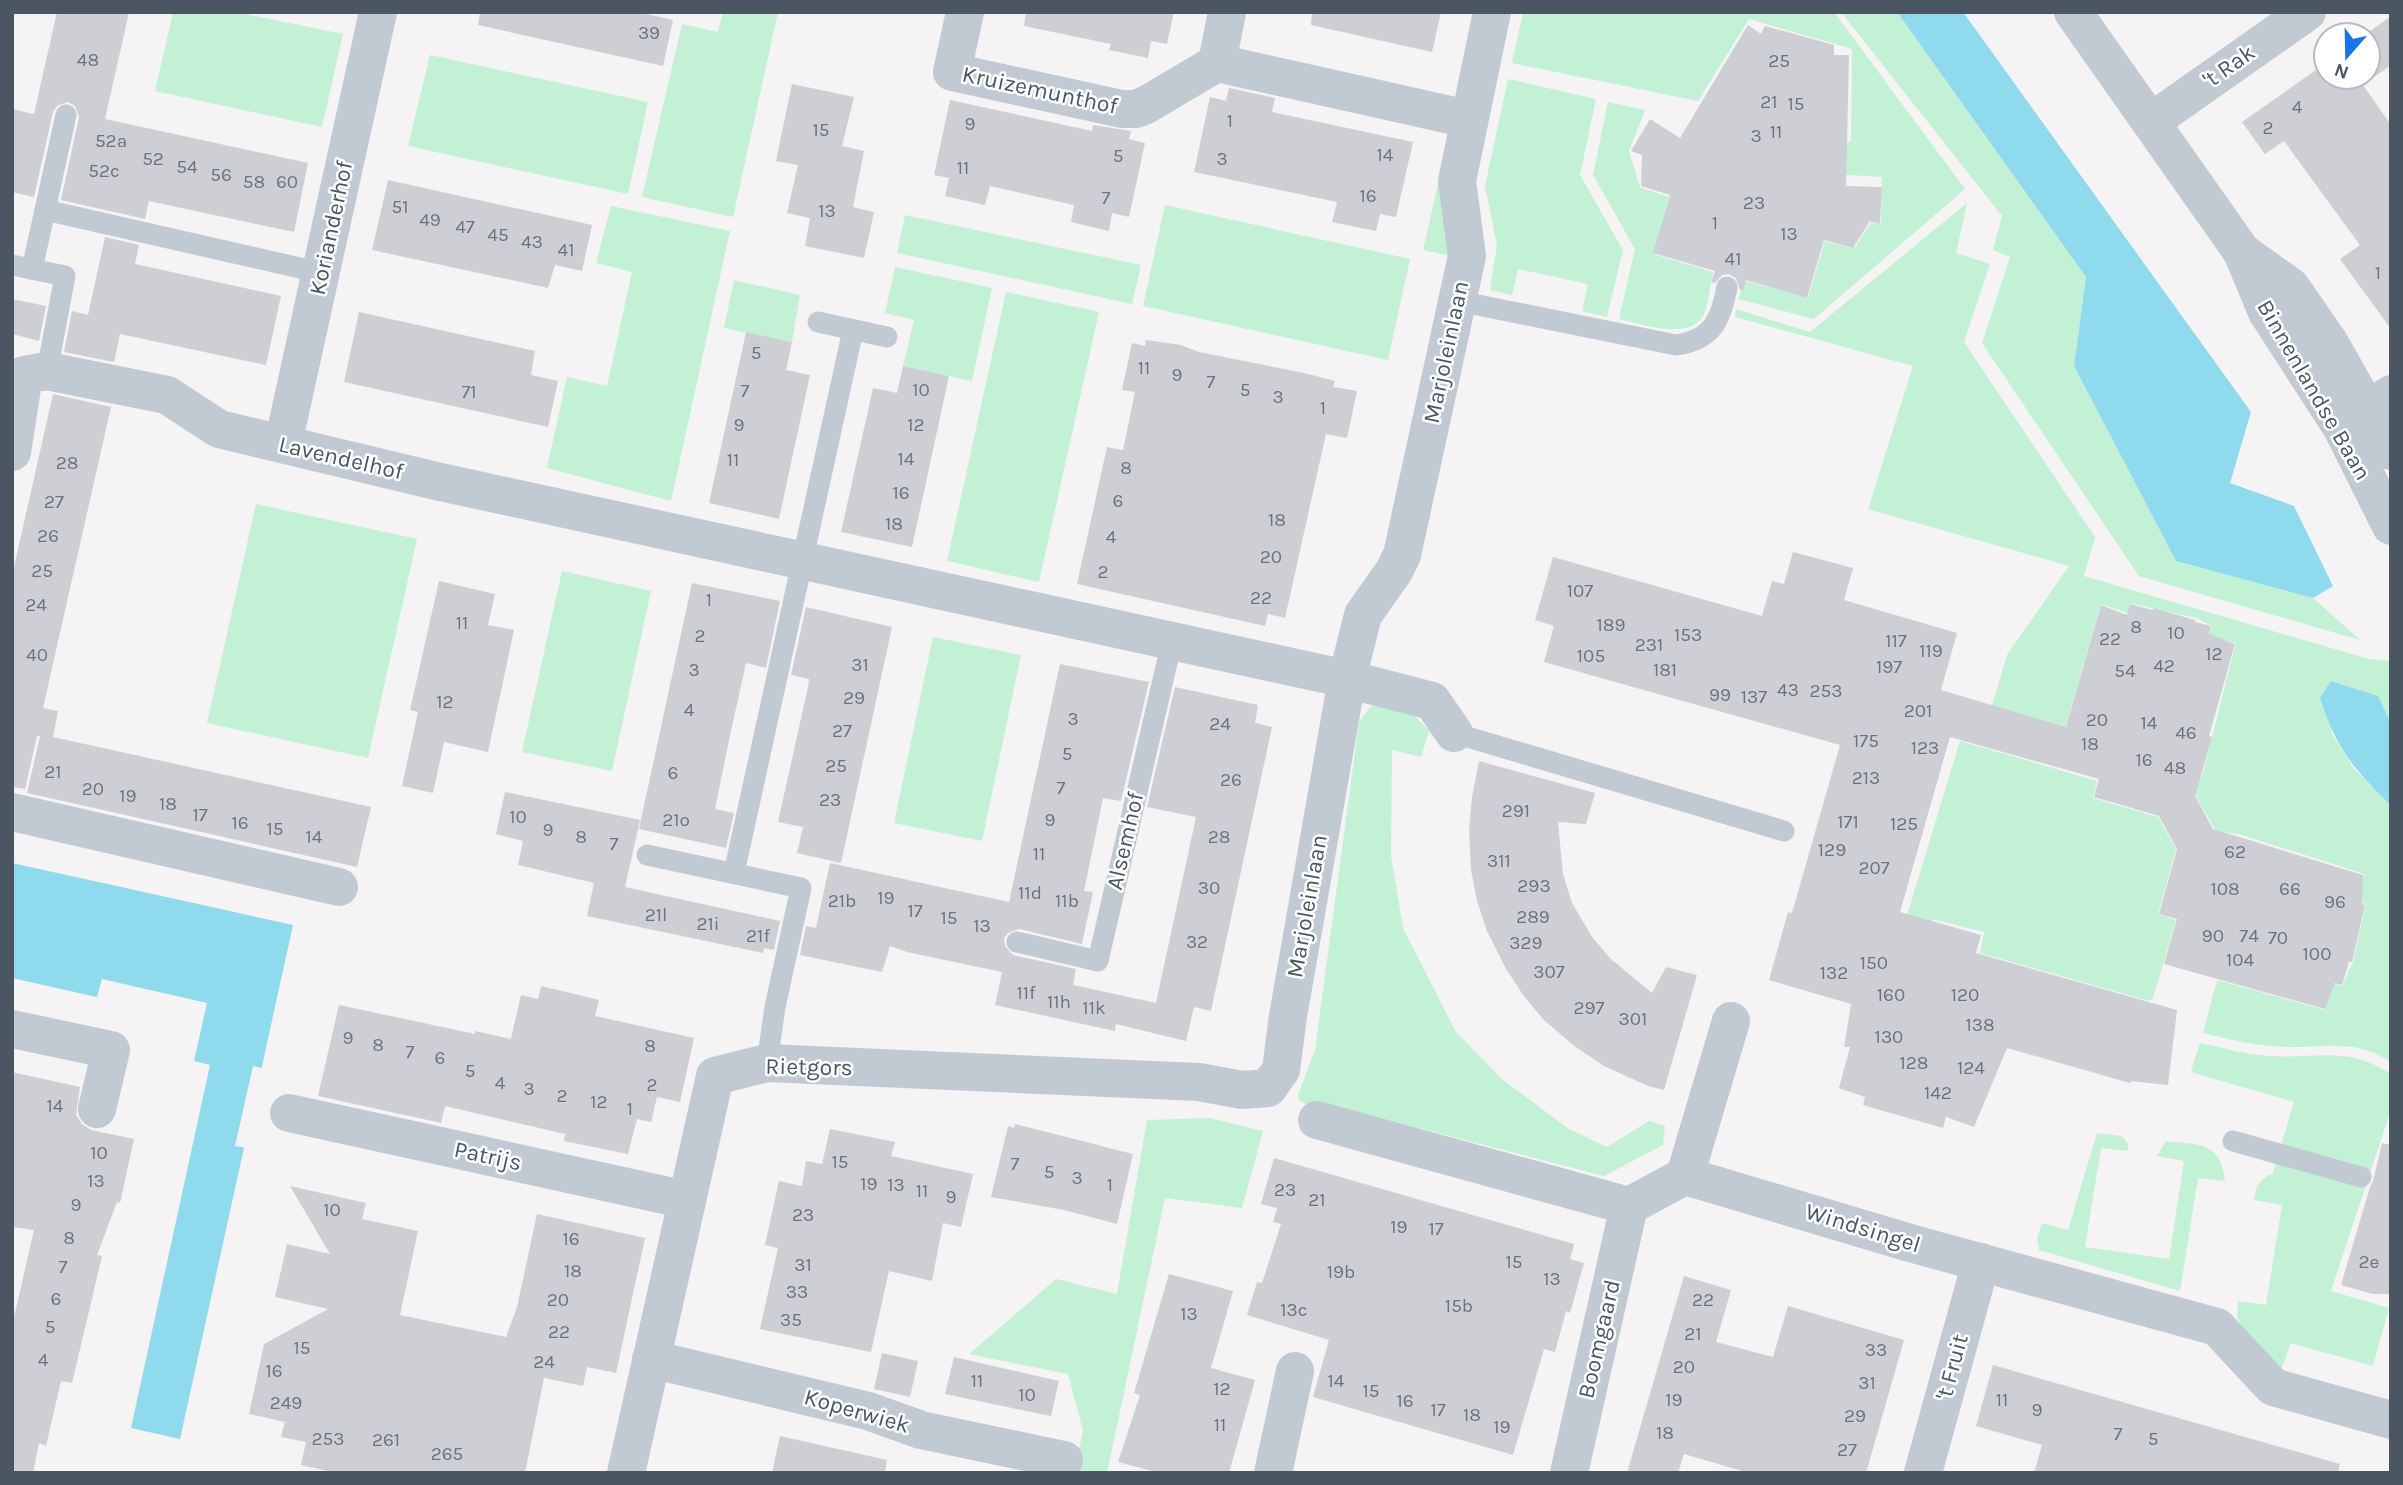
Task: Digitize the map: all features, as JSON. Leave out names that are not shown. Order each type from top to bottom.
[{"type":"street","name":"Korianderhof","points":[[283,444],[378,12]]},
{"type":"street","name":"Kruizemunthof","points":[[965,12],[952,72],[1122,109],[1136,109],[1146,105],[1217,62]]},
{"type":"street","points":[[1227,12],[1217,62],[1468,119]]},
{"type":"street","name":"Marjoleinlaan","points":[[1268,1088],[1281,1070],[1290,1002],[1347,679],[1363,615],[1402,555],[1458,301],[1467,249],[1457,180],[1492,12]]},
{"type":"street","name":"Binnenlandse Baan","points":[[2073,12],[2242,252],[2267,312],[2367,411],[2391,451]]},
{"type":"street","name":"'t Rak","points":[[2152,121],[2307,12]]},
{"type":"street","points":[[12,452],[24,375],[47,371]]},
{"type":"street","name":"Lavendelhof","points":[[47,371],[167,395],[219,429],[436,481],[802,560]]},
{"type":"street","name":"Binnenlandse Baan","points":[[2367,411],[2391,526]]},
{"type":"street","points":[[802,560],[1347,679],[1432,701],[1454,733]]},
{"type":"street","points":[[12,812],[339,887]]},
{"type":"street","points":[[1317,1120],[1629,1206],[1685,1176],[1731,1021]]},
{"type":"street","points":[[12,1029],[111,1050],[97,1109]]},
{"type":"street","name":"Rietgors","points":[[626,1473],[715,1076],[767,1063],[1199,1082],[1242,1090],[1268,1088]]},
{"type":"street","name":"Patrijs","points":[[289,1113],[687,1200]]},
{"type":"street","name":"Windsingel","points":[[1685,1176],[2217,1327],[2273,1387],[2391,1420]]},
{"type":"street","name":"Boomgaard","points":[[1569,1473],[1629,1206]]},
{"type":"street","name":"'t Fruit","points":[[1923,1473],[1981,1262]]},
{"type":"street","name":"Koperwiek","points":[[652,1359],[868,1410],[921,1430],[1064,1460]]},
{"type":"street","points":[[1273,1473],[1295,1371]]},
{"type":"lane","points":[[47,371],[65,276],[22,267],[45,210],[66,116]]},
{"type":"lane","points":[[45,210],[322,272]]},
{"type":"lane","points":[[1458,301],[1676,345],[1699,340],[1711,330],[1718,318],[1727,287]]},
{"type":"lane","points":[[818,323],[887,337]]},
{"type":"lane","points":[[734,873],[853,330]]},
{"type":"lane","name":"Alsemhof","points":[[1017,942],[1097,961],[1172,641]]},
{"type":"lane","points":[[1454,733],[1784,831]]},
{"type":"lane","points":[[647,855],[802,888],[775,1007],[767,1063]]},
{"type":"lane","points":[[2233,1141],[2361,1177]]},
{"type":"green space","points":[[173,12],[235,12],[343,34],[322,127],[155,91]]},
{"type":"green space","points":[[723,12],[778,12],[733,217],[642,197],[682,24],[718,32]]},
{"type":"green space","points":[[1523,12],[1834,12],[1965,189],[1814,319],[1738,299],[1746,281],[1808,298],[1825,241],[1854,249],[1871,222],[1881,224],[1882,177],[1833,174],[1838,146],[1851,141],[1852,49],[1749,19],[1698,101],[1512,63]]},
{"type":"green space","points":[[1841,12],[1897,12],[2086,277],[2074,366],[2176,561],[2313,598],[2360,640],[2139,576],[1982,343],[2010,257],[1993,250],[2002,216]]},
{"type":"green space","points":[[430,55],[648,102],[628,194],[408,146]]},
{"type":"green space","points":[[1508,79],[1596,99],[1580,175],[1623,250],[1607,317],[1582,311],[1588,284],[1518,269],[1512,295],[1490,290],[1497,245],[1485,186]]},
{"type":"green space","points":[[1608,102],[1645,110],[1629,151],[1640,187],[1669,197],[1653,254],[1713,272],[1705,311],[1699,321],[1691,326],[1667,329],[1619,319],[1635,249],[1593,175]]},
{"type":"green space","points":[[1440,176],[1450,256],[1423,250]]},
{"type":"green space","points":[[1967,203],[1956,253],[1990,264],[1964,342],[2095,537],[2084,576],[2369,659],[2391,661],[2391,723],[2378,696],[2331,732],[2354,769],[2391,806],[2391,1062],[2354,1047],[2268,1046],[2203,1033],[2217,980],[2325,1010],[2332,983],[2342,986],[2353,962],[2366,904],[2356,901],[2364,874],[2239,834],[2216,831],[2194,793],[2203,772],[2236,643],[2209,636],[2212,626],[2196,618],[2130,603],[2128,613],[2101,604],[2058,753],[1984,733],[2007,655],[2069,566],[1868,509],[1913,366],[1735,317],[1736,309],[1810,332]]},
{"type":"green space","points":[[1165,205],[1410,259],[1388,360],[1143,306]]},
{"type":"green space","points":[[611,206],[730,231],[671,501],[547,468],[567,377],[607,386],[632,272],[596,263]]},
{"type":"green space","points":[[905,215],[1141,265],[1132,304],[897,253]]},
{"type":"green space","points":[[895,267],[992,288],[972,381],[903,366],[914,320],[885,313]]},
{"type":"green space","points":[[734,280],[800,295],[792,342],[724,328]]},
{"type":"green space","points":[[1006,292],[1099,312],[1039,582],[947,561]]},
{"type":"green space","points":[[256,504],[417,539],[368,758],[207,723]]},
{"type":"green space","points":[[562,571],[651,591],[612,771],[522,752]]},
{"type":"green space","points":[[933,637],[1021,655],[982,841],[894,823]]},
{"type":"green space","points":[[1372,705],[1415,716],[1429,731],[1421,757],[1392,750],[1391,856],[1403,928],[1456,1032],[1503,1080],[1569,1129],[1607,1147],[1649,1121],[1665,1126],[1663,1145],[1604,1176],[1334,1106],[1316,1110],[1300,1101],[1298,1095],[1315,1050],[1359,722]]},
{"type":"green space","points":[[1960,741],[2097,781],[2093,798],[2158,817],[2176,849],[2158,914],[2176,920],[2153,998],[2149,1001],[1980,953],[1984,932],[1932,919],[1926,932],[1904,925]]},
{"type":"green space","points":[[2200,1043],[2260,1055],[2346,1056],[2375,1065],[2391,1074],[2391,1109],[2331,1291],[2389,1308],[2373,1366],[2291,1343],[2281,1370],[2259,1358],[2237,1318],[2238,1301],[2266,1305],[2282,1205],[2254,1200],[2259,1184],[2273,1173],[2294,1102],[2194,1073],[2191,1071]]},
{"type":"green space","points":[[1209,1118],[1263,1131],[1242,1208],[1165,1198],[1107,1473],[1074,1473],[1083,1431],[1068,1374],[969,1354],[1056,1279],[1117,1294],[1147,1120]]},
{"type":"green space","points":[[2097,1133],[2122,1136],[2128,1144],[2128,1151],[2101,1148],[2085,1247],[2169,1259],[2184,1161],[2157,1156],[2166,1141],[2198,1145],[2219,1158],[2225,1181],[2198,1178],[2180,1291],[2039,1250],[2037,1239],[2042,1223],[2068,1230]]},
{"type":"water","points":[[1897,12],[1963,12],[2251,412],[2230,483],[2294,506],[2333,586],[2313,598],[2176,561],[2074,366],[2086,277]]},
{"type":"water","points":[[2331,681],[2378,696],[2391,723],[2391,806],[2356,769],[2333,731],[2320,698]]},
{"type":"water","points":[[12,863],[293,925],[180,1439],[131,1428],[210,1065],[194,1061],[207,1003],[102,979],[97,997],[12,978]]},
{"type":"pier","points":[[253,1066],[265,1069],[248,1148],[235,1146]]},
{"type":"building","points":[[57,12],[129,12],[105,119],[308,163],[294,232],[149,201],[145,219],[61,200],[79,117],[75,106],[68,102],[57,106],[53,112],[34,197],[12,192],[12,109],[34,114]]},
{"type":"building","points":[[480,12],[638,12],[673,20],[663,66],[478,25]]},
{"type":"building","points":[[1026,12],[1174,12],[1167,44],[1151,41],[1148,58],[1109,50],[1111,44],[1024,26]]},
{"type":"building","points":[[1312,12],[1441,12],[1432,52],[1311,25]]},
{"type":"building","points":[[2391,16],[2391,65],[2382,71],[2382,23]]},
{"type":"building","points":[[1748,25],[1761,34],[1765,26],[1834,45],[1834,55],[1849,55],[1846,186],[1882,187],[1880,224],[1870,221],[1853,248],[1824,240],[1807,298],[1746,280],[1743,291],[1740,290],[1736,278],[1729,274],[1722,275],[1715,283],[1711,282],[1715,271],[1653,253],[1670,195],[1641,186],[1642,155],[1631,151],[1650,119],[1680,138]]},
{"type":"building","points":[[2312,73],[2312,91],[2367,91],[2391,125],[2391,329],[2340,259],[2360,245],[2284,141],[2265,154],[2242,122]]},
{"type":"building","points":[[792,84],[854,97],[842,146],[864,151],[853,207],[874,212],[864,258],[805,246],[810,218],[787,213],[798,165],[776,161]]},
{"type":"building","points":[[1229,88],[1275,98],[1272,112],[1413,142],[1396,217],[1380,214],[1376,231],[1332,222],[1337,202],[1194,172],[1210,97],[1226,101]]},
{"type":"building","points":[[950,100],[1092,131],[1093,125],[1131,131],[1129,139],[1145,143],[1129,217],[1112,213],[1109,231],[1071,222],[1074,205],[990,186],[985,205],[945,196],[949,178],[934,175]]},
{"type":"building","points":[[388,180],[592,225],[582,271],[555,265],[548,288],[372,250]]},
{"type":"building","points":[[105,237],[139,245],[135,264],[281,296],[266,365],[120,334],[114,362],[64,352],[72,311],[88,315]]},
{"type":"building","points":[[12,299],[46,306],[39,341],[12,334]]},
{"type":"building","points":[[359,312],[535,351],[531,375],[558,381],[548,427],[344,382]]},
{"type":"building","points":[[746,332],[792,342],[786,370],[810,375],[779,519],[709,503]]},
{"type":"building","points":[[1146,340],[1181,345],[1199,352],[1304,373],[1335,381],[1333,387],[1357,391],[1347,438],[1326,434],[1285,618],[1268,614],[1265,626],[1077,584],[1107,447],[1123,450],[1135,392],[1122,390],[1132,343],[1145,346]]},
{"type":"building","points":[[903,366],[949,376],[912,547],[841,532],[873,388],[897,393]]},
{"type":"building","points":[[53,394],[111,407],[43,708],[58,711],[53,737],[371,807],[357,867],[27,793],[40,736],[37,736],[25,789],[12,787],[12,576]]},
{"type":"building","points":[[1793,552],[1853,568],[1844,600],[1957,633],[1941,690],[2066,727],[2101,605],[2127,615],[2130,604],[2153,610],[2154,608],[2211,626],[2209,634],[2235,644],[2195,796],[2213,829],[2363,875],[2362,904],[2365,905],[2352,962],[2349,962],[2342,985],[2335,983],[2325,1009],[2164,964],[2177,919],[2159,914],[2177,849],[2159,816],[2094,797],[2099,779],[1950,737],[1900,912],[1981,935],[1976,953],[2177,1010],[2168,1085],[2130,1083],[2007,1048],[1974,1127],[1946,1117],[1943,1128],[1863,1105],[1865,1097],[1839,1088],[1850,1047],[1844,1047],[1851,1004],[1769,980],[1788,912],[1792,913],[1840,745],[1544,662],[1554,626],[1535,620],[1553,557],[1762,616],[1772,581],[1784,584]]},
{"type":"building","points":[[439,581],[495,594],[488,625],[514,630],[488,752],[444,742],[433,793],[402,786],[418,712],[410,710]]},
{"type":"building","points":[[692,583],[780,601],[766,668],[746,663],[729,740],[715,809],[734,813],[726,848],[639,829]]},
{"type":"building","points":[[806,607],[892,627],[841,863],[797,853],[803,827],[778,822],[808,687],[809,679],[791,675]]},
{"type":"building","points":[[1060,664],[1149,682],[1121,801],[1103,798],[1084,891],[1093,892],[1082,944],[1019,929],[1008,933],[1004,938],[1005,946],[1013,955],[1076,969],[1073,985],[1156,1003],[1196,817],[1147,807],[1175,687],[1258,705],[1255,723],[1272,727],[1211,1011],[1194,1007],[1186,1041],[1116,1024],[1115,1031],[995,1005],[1002,972],[890,946],[882,972],[800,955],[806,926],[816,928],[830,863],[1009,902]]},
{"type":"building","points":[[1479,761],[1595,793],[1586,824],[1558,822],[1563,874],[1572,903],[1592,937],[1611,959],[1652,993],[1666,967],[1697,975],[1664,1090],[1648,1086],[1604,1066],[1573,1045],[1543,1019],[1505,967],[1487,931],[1471,870],[1469,830]]},
{"type":"building","points":[[505,792],[640,820],[625,887],[780,921],[774,950],[764,948],[763,953],[587,916],[594,883],[518,865],[523,841],[496,834]]},
{"type":"building","points":[[541,986],[599,1000],[595,1016],[694,1038],[680,1102],[657,1097],[651,1122],[637,1119],[628,1154],[564,1141],[565,1134],[445,1106],[441,1123],[318,1096],[339,1005],[511,1039],[521,995],[538,999]]},
{"type":"building","points":[[12,1072],[80,1087],[76,1115],[82,1124],[91,1130],[134,1139],[120,1203],[117,1202],[97,1255],[102,1256],[72,1383],[61,1381],[46,1446],[39,1443],[33,1473],[12,1473],[12,1326],[34,1230],[12,1227]]},
{"type":"building","points":[[1015,1124],[1133,1154],[1117,1224],[1064,1210],[991,1197],[1008,1126],[1014,1128]]},
{"type":"building","points":[[830,1129],[895,1142],[891,1156],[973,1174],[961,1227],[943,1223],[932,1281],[889,1271],[871,1352],[760,1329],[778,1248],[765,1245],[779,1181],[802,1186],[806,1161],[822,1164]]},
{"type":"building","points":[[2382,1143],[2391,1145],[2391,1294],[2373,1294],[2341,1285]]},
{"type":"building","points":[[1274,1158],[1574,1244],[1570,1259],[1584,1263],[1570,1313],[1566,1311],[1555,1352],[1544,1349],[1513,1455],[1313,1397],[1329,1340],[1247,1315],[1257,1282],[1262,1283],[1281,1224],[1273,1222],[1277,1208],[1261,1204]]},
{"type":"building","points":[[290,1186],[366,1203],[362,1219],[418,1231],[400,1315],[506,1337],[517,1307],[537,1214],[645,1238],[616,1373],[587,1367],[583,1386],[544,1378],[525,1473],[337,1473],[301,1465],[306,1442],[281,1437],[285,1422],[249,1414],[264,1344],[328,1309],[275,1297],[287,1244],[330,1254]]},
{"type":"building","points":[[1169,1274],[1233,1291],[1211,1368],[1255,1380],[1229,1473],[1160,1473],[1118,1462],[1140,1395],[1134,1393]]},
{"type":"building","points":[[1684,1276],[1731,1290],[1716,1342],[1773,1357],[1788,1306],[1904,1340],[1866,1473],[1749,1473],[1684,1454],[1678,1473],[1627,1473]]},
{"type":"building","points":[[882,1353],[918,1361],[910,1397],[874,1389]]},
{"type":"building","points":[[954,1357],[1059,1381],[1051,1416],[945,1394]]},
{"type":"building","points":[[1993,1365],[2340,1464],[2338,1473],[2034,1473],[2042,1445],[1976,1426]]},
{"type":"building","points":[[780,1436],[887,1460],[885,1473],[772,1473]]}]
